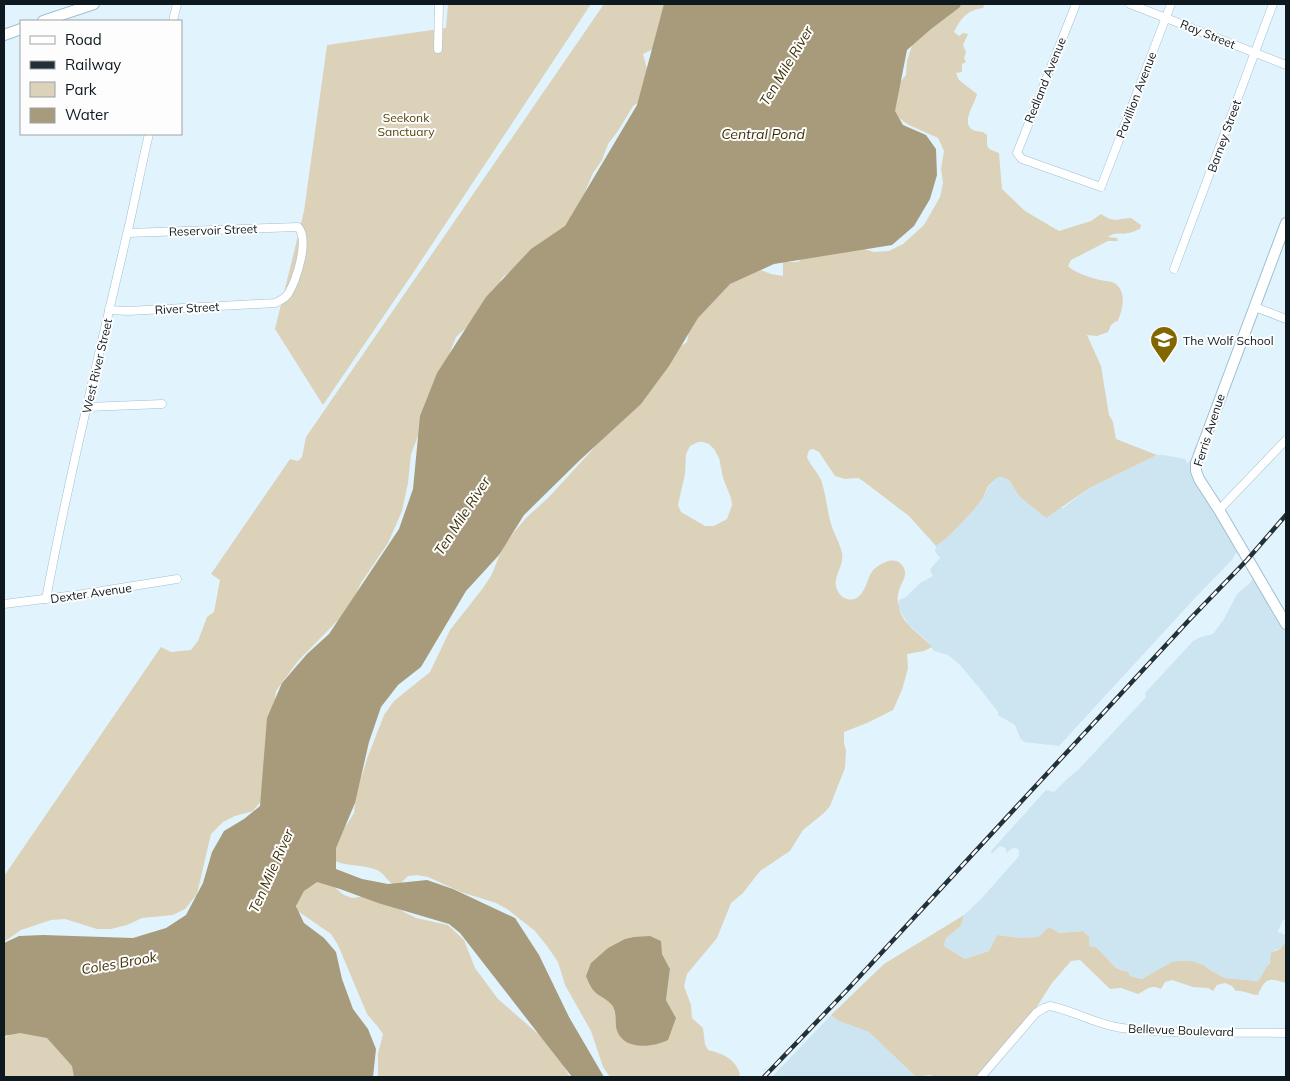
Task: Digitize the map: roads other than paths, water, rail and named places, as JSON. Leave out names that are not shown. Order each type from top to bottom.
[{"type":"street","points":[[46,20],[94,4]]},
{"type":"street","points":[[173,20],[178,4]]},
{"type":"street","points":[[438,49],[439,4]]},
{"type":"street","name":"Redland Avenue","points":[[1076,4],[1017,153],[1022,159],[1101,187]]},
{"type":"street","name":"Ray Street","points":[[1130,4],[1286,65]]},
{"type":"street","name":"Pavillion Avenue","points":[[1101,187],[1172,4]]},
{"type":"street","name":"Barney Street","points":[[1174,269],[1273,4]]},
{"type":"street","points":[[4,35],[20,29]]},
{"type":"street","name":"West River Street","points":[[46,599],[57,541],[128,233],[148,135]]},
{"type":"street","name":"Ferris Avenue","points":[[1286,225],[1225,382],[1196,463],[1198,479],[1219,510],[1286,624]]},
{"type":"street","name":"Reservoir Street","points":[[128,233],[298,227]]},
{"type":"street","name":"River Street","points":[[110,310],[147,311],[264,304],[282,300],[287,295],[300,263],[303,244],[302,231],[298,227]]},
{"type":"street","points":[[1255,307],[1286,319]]},
{"type":"street","points":[[87,407],[162,404]]},
{"type":"street","points":[[1219,510],[1286,440]]},
{"type":"street","name":"Dexter Avenue","points":[[4,604],[177,579]]},
{"type":"street","name":"Bellevue Boulevard","points":[[981,1077],[1036,1014],[1050,1006],[1100,1024],[1122,1028],[1151,1031],[1286,1033]]},
{"type":"water","name":"Central Pond","points":[[664,4],[961,4],[960,7],[907,50],[895,111],[903,125],[926,135],[936,149],[937,175],[930,199],[914,226],[892,245],[774,264],[730,284],[698,318],[669,366],[641,404],[524,515],[499,555],[466,591],[421,667],[398,685],[381,707],[369,742],[355,803],[336,848],[336,869],[362,879],[388,884],[427,880],[453,889],[515,918],[539,955],[569,1017],[604,1077],[572,1077],[460,933],[449,924],[378,903],[317,882],[304,891],[296,906],[304,923],[324,938],[336,952],[342,979],[353,1009],[368,1029],[376,1049],[373,1077],[74,1077],[72,1066],[47,1038],[20,1033],[4,1036],[4,943],[19,936],[43,935],[133,938],[166,928],[186,915],[203,883],[212,852],[224,831],[244,819],[260,806],[267,718],[282,683],[307,654],[329,634],[399,529],[413,489],[420,416],[437,373],[486,297],[531,249],[565,226],[637,105]]},
{"type":"water","points":[[650,936],[661,941],[662,954],[670,969],[666,1000],[676,1018],[668,1040],[654,1045],[638,1046],[630,1044],[619,1035],[613,1006],[593,990],[586,976],[591,963],[608,948],[625,939]]},
{"type":"railway","points":[[764,1077],[1247,560],[1286,515]]},
{"type":"place","name":"The Wolf School","points":[[1164,364]]},
{"type":"water label","name":"Ten Mile River","points":[[786,66]]},
{"type":"water label","name":"Ten Mile River","points":[[462,516]]},
{"type":"water label","name":"Ten Mile River","points":[[271,871]]},
{"type":"water label","name":"Coles Brook","points":[[119,963]]},
{"type":"park label","name":"Seekonk Sanctuary","points":[[406,124]]}]
